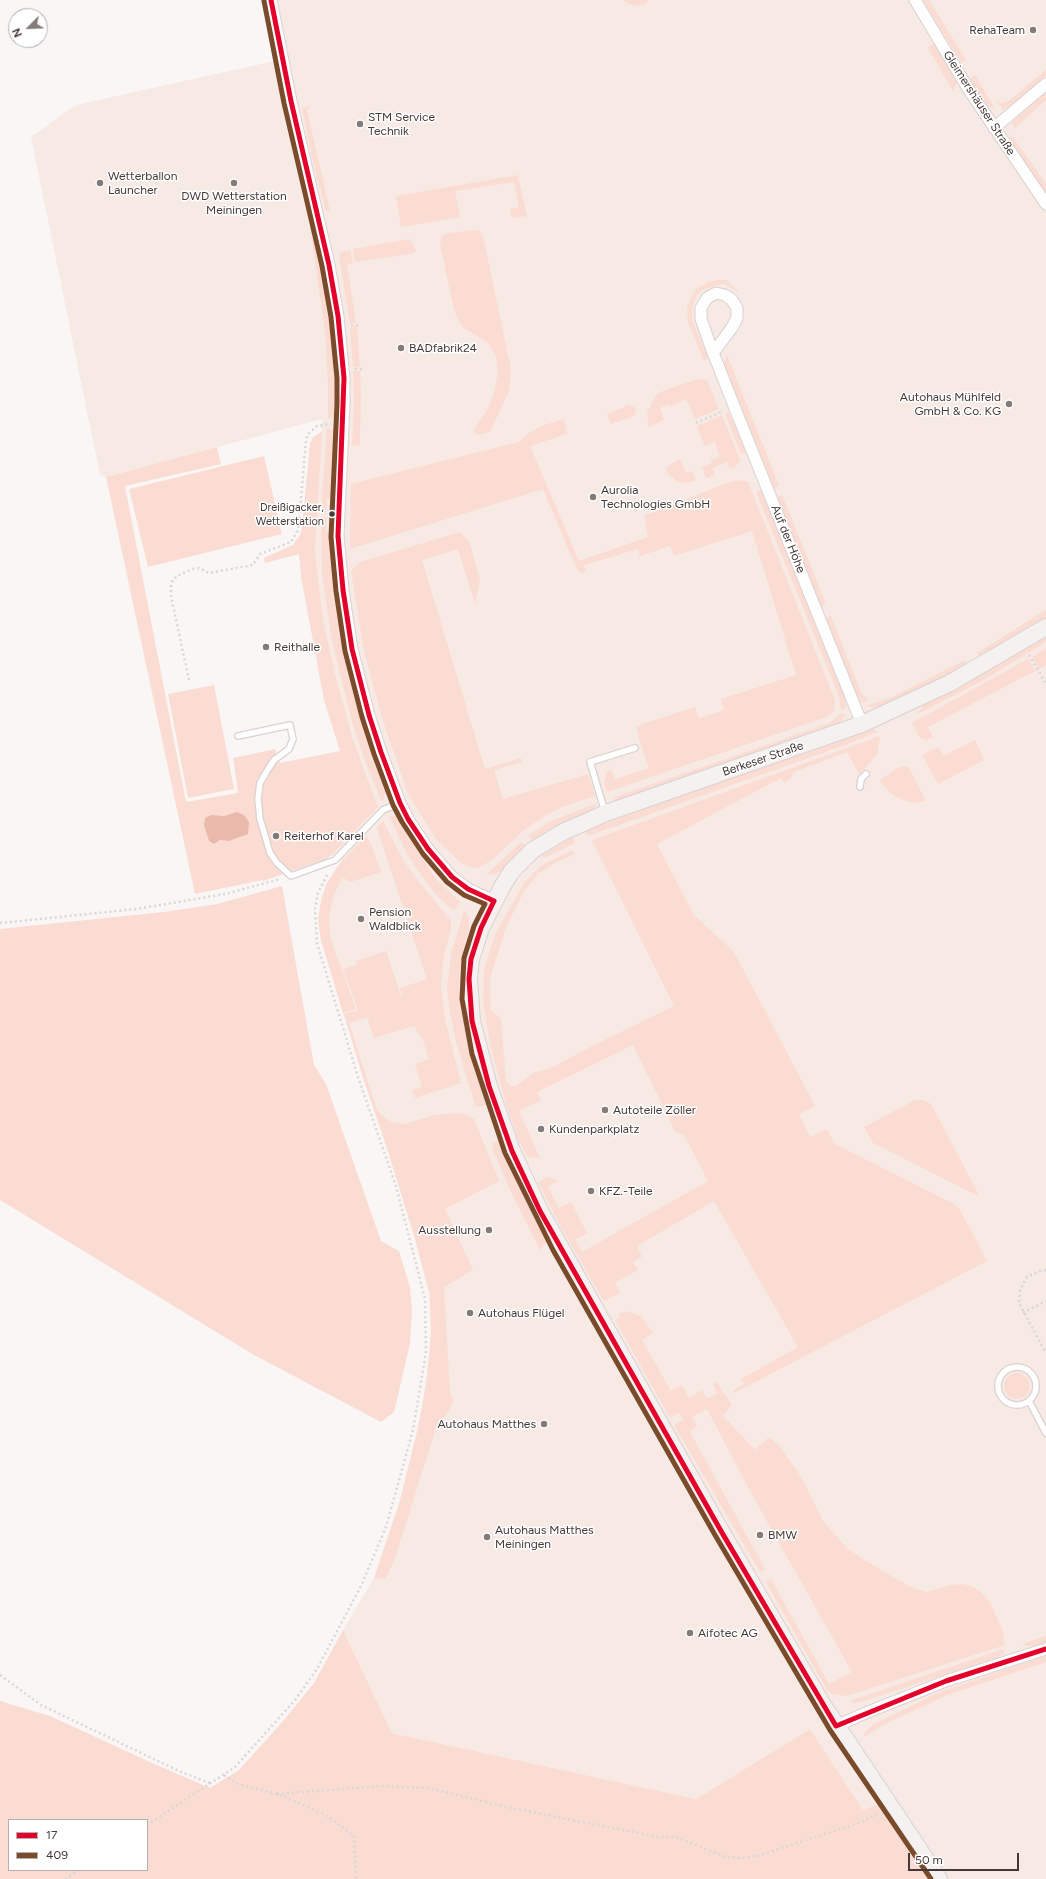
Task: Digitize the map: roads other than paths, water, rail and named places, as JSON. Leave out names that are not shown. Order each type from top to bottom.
[{"type":"main road","name":"Berkeser Straße","points":[[939,1879],[836,1726],[720,1531],[540,1211],[512,1150],[489,1086],[472,1021],[468,979],[471,959],[481,928],[494,901],[511,872],[533,850],[563,832],[606,813],[862,724],[950,683],[1046,627]]},
{"type":"street","points":[[271,0],[291,101],[334,290],[344,378],[338,536],[347,621],[352,649],[369,715],[400,803],[416,833],[438,863],[468,889],[494,901]]},
{"type":"street","name":"Gleimershäuser Straße","points":[[915,0],[994,128],[1046,204]]},
{"type":"street","points":[[994,128],[1046,84]]},
{"type":"street","name":"Auf der Höhe","points":[[713,353],[731,329],[737,318],[737,308],[732,300],[725,294],[716,293],[707,298],[701,308],[701,319],[713,353],[734,406],[862,724]]},
{"type":"street","points":[[836,1726],[946,1681],[1046,1649]]},
{"type":"lane","points":[[238,736],[290,725],[293,739],[289,749],[274,760],[267,771],[260,783],[258,799],[260,819],[270,853],[277,863],[291,876],[335,860],[383,810],[400,803]]},
{"type":"lane","points":[[606,813],[590,762],[635,748]]},
{"type":"lane","points":[[860,787],[861,779],[866,774]]},
{"type":"lane","points":[[1020,1368],[1030,1373],[1036,1385],[1036,1392],[1029,1402],[1021,1405],[1014,1405],[1002,1398],[999,1391],[999,1384],[1005,1372],[1010,1369],[1020,1368]]},
{"type":"lane","points":[[1029,1402],[1046,1432]]},
{"type":"place","name":"RehaTeam","points":[[1033,30]]},
{"type":"place","name":"STM Service Technik","points":[[360,124]]},
{"type":"place","name":"Wetterballon Launcher","points":[[100,183]]},
{"type":"place","name":"DWD Wetterstation Meiningen","points":[[234,183]]},
{"type":"place","name":"BADfabrik24","points":[[401,348]]},
{"type":"place","name":"Autohaus Mühlfeld GmbH & Co. KG","points":[[1009,404]]},
{"type":"place","name":"Aurolia Technologies GmbH","points":[[593,497]]},
{"type":"place","name":"Dreißigacker, Wetterstation","points":[[332,514]]},
{"type":"place","name":"Reithalle","points":[[266,647]]},
{"type":"place","name":"Reiterhof Karel","points":[[276,836]]},
{"type":"place","name":"Pension Waldblick","points":[[361,919]]},
{"type":"place","name":"Autoteile Zöller","points":[[605,1110]]},
{"type":"place","name":"Kundenparkplatz","points":[[541,1129]]},
{"type":"place","name":"KFZ.-Teile","points":[[591,1191]]},
{"type":"place","name":"Ausstellung","points":[[489,1230]]},
{"type":"place","name":"Autohaus Flügel","points":[[470,1313]]},
{"type":"place","name":"Autohaus Matthes","points":[[544,1424]]},
{"type":"place","name":"BMW","points":[[760,1535]]},
{"type":"place","name":"Autohaus Matthes Meiningen","points":[[487,1537]]},
{"type":"place","name":"Aifotec AG","points":[[690,1633]]}]
